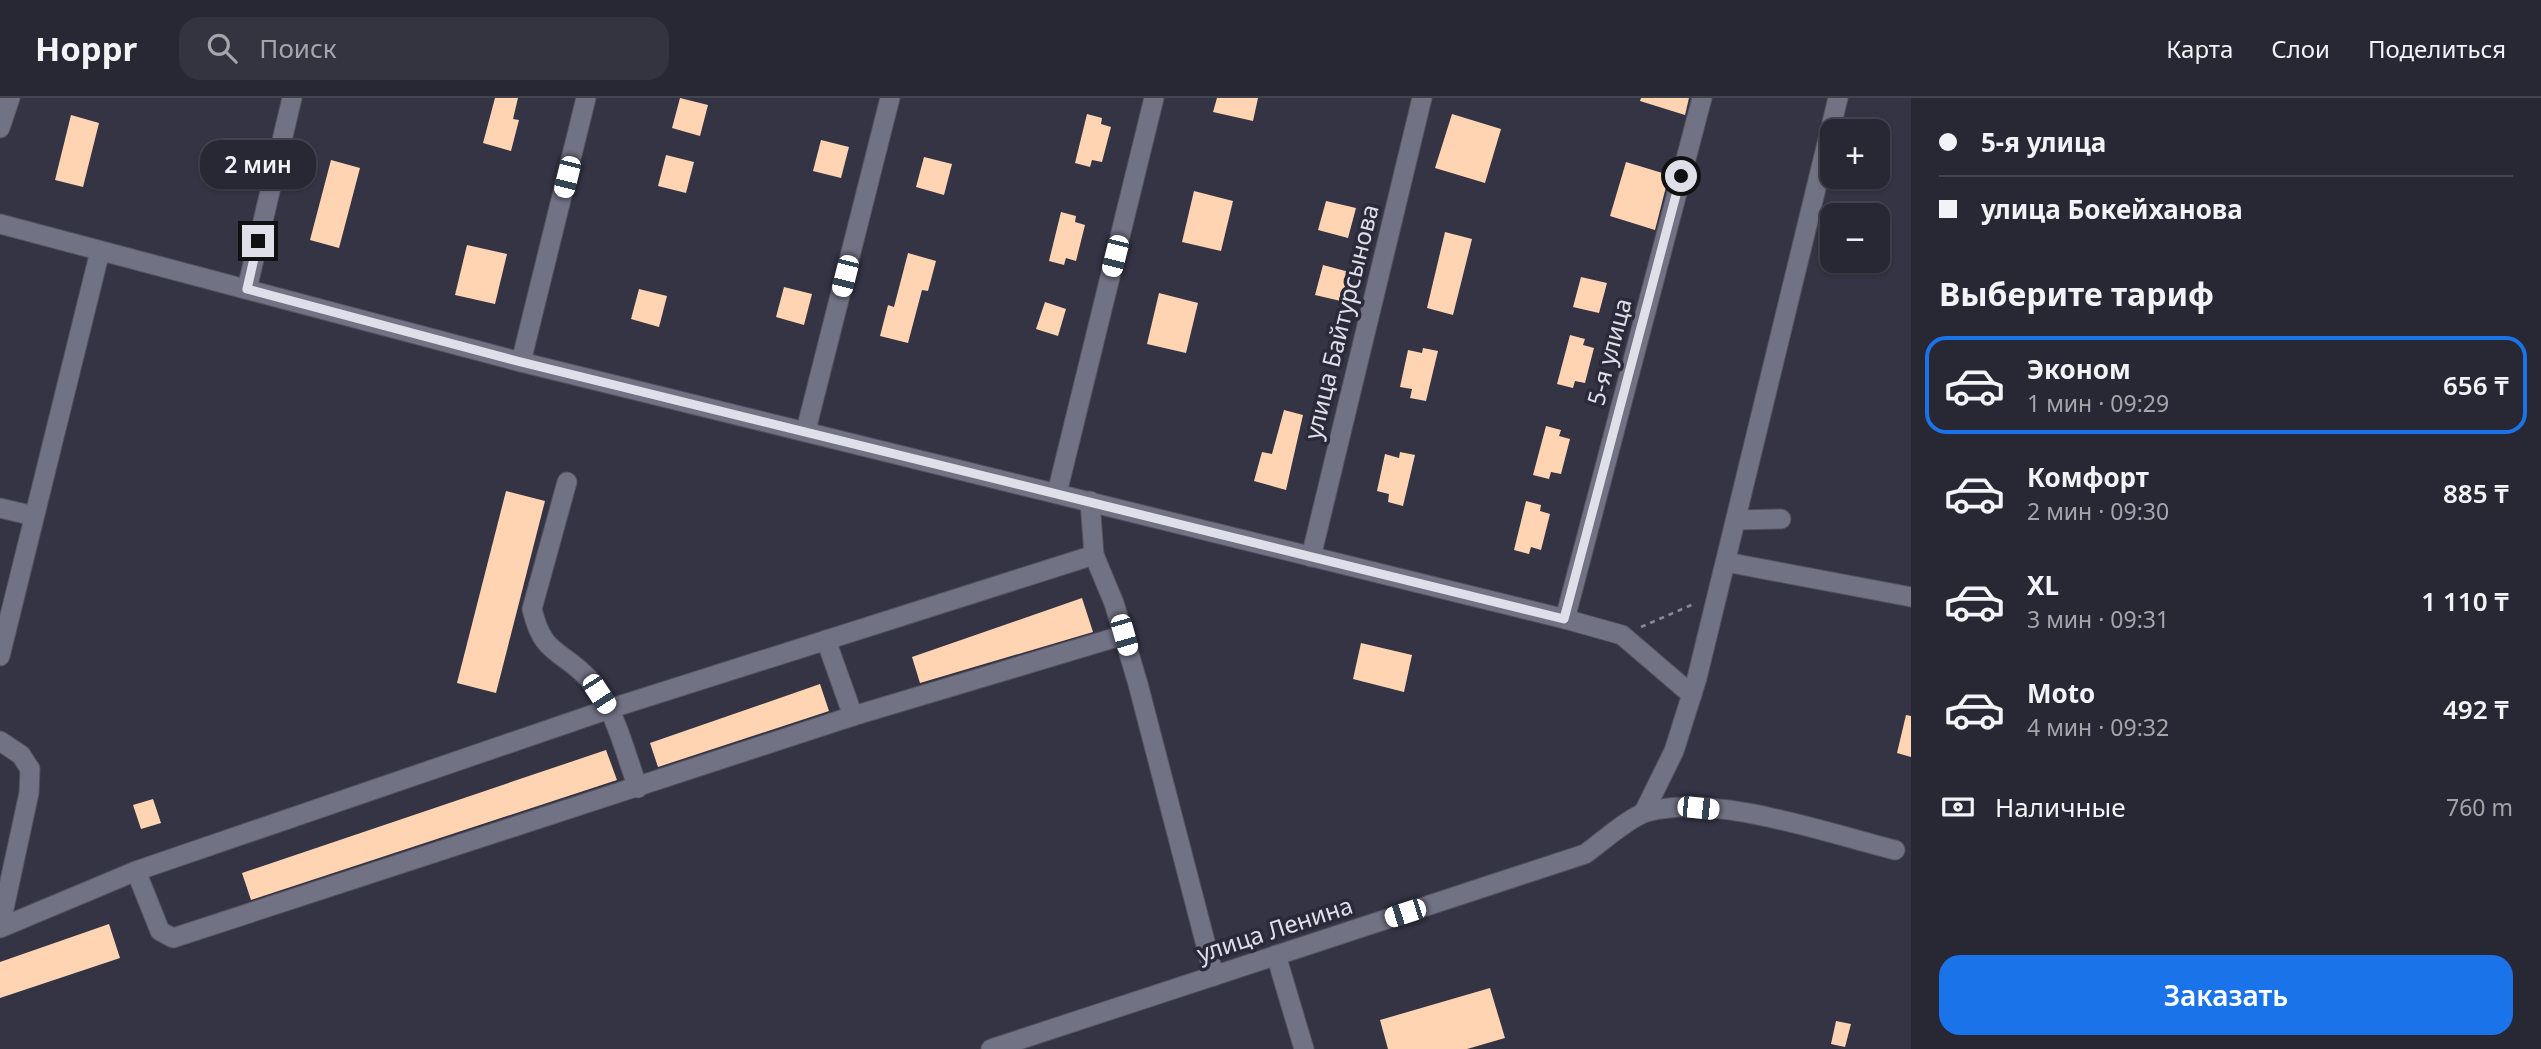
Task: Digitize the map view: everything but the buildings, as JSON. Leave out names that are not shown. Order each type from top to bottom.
[{"type":"street","points":[[0,128],[10,98]]},
{"type":"street","points":[[247,289],[292,98]]},
{"type":"street","points":[[521,362],[586,98]]},
{"type":"street","points":[[806,430],[890,98]]},
{"type":"street","points":[[1057,493],[1154,98]]},
{"type":"street","name":"улица Байтурсынова","points":[[1311,557],[1422,98]]},
{"type":"street","name":"5-я улица","points":[[1564,619],[1702,98]]},
{"type":"street","points":[[1644,813],[1674,751],[1692,695],[1727,562],[1838,98]]},
{"type":"street","points":[[0,224],[521,362],[806,430],[1622,635],[1692,695]]},
{"type":"street","points":[[0,656],[100,251]]},
{"type":"street","points":[[567,482],[532,609],[545,643],[589,678],[609,709],[638,788]]},
{"type":"street","points":[[1090,501],[1094,555],[1124,635],[1214,976]]},
{"type":"street","points":[[0,508],[34,516]]},
{"type":"street","points":[[1736,520],[1781,519]]},
{"type":"street","points":[[0,928],[136,872],[609,709],[1094,555]]},
{"type":"street","points":[[1727,562],[1911,597]]},
{"type":"street","points":[[136,872],[160,931],[173,938],[853,716],[1124,635]]},
{"type":"street","points":[[826,640],[853,716]]},
{"type":"street","points":[[0,741],[21,754],[30,769],[29,793],[0,928]]},
{"type":"street","points":[[1644,813],[1678,806],[1738,812],[1895,850]]},
{"type":"street","name":"улица Ленина","points":[[991,1049],[1585,854],[1644,813]]},
{"type":"street","points":[[1276,956],[1304,1049]]},
{"type":"path","points":[[1622,635],[1719,593]]},
{"type":"route","points":[[258,241],[247,289],[521,362],[806,430],[1564,619],[1681,176]]}]
